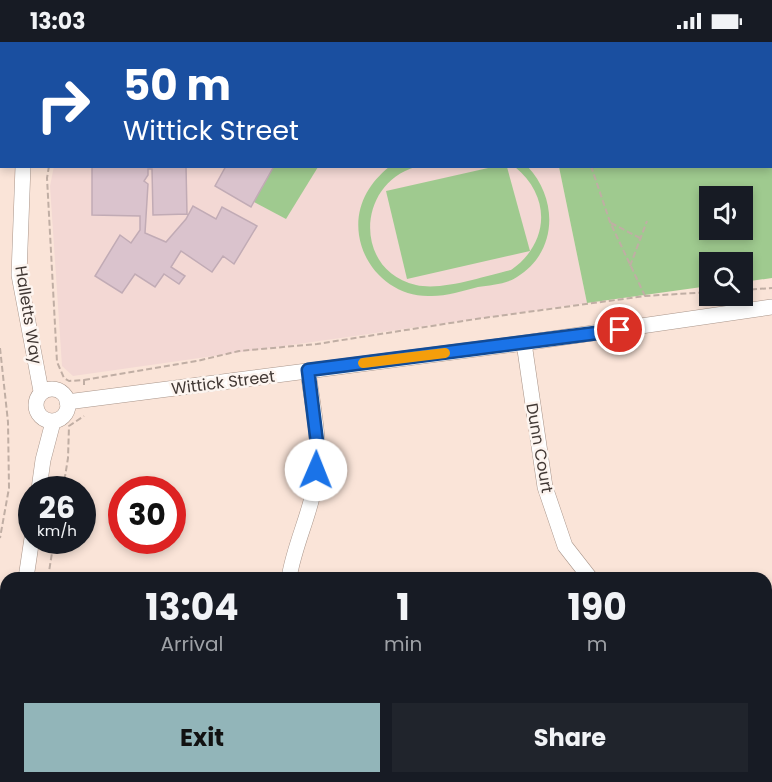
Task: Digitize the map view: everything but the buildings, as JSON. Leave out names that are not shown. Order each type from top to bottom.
[{"type":"street","name":"Halletts Way","points":[[23,168],[19,275],[41,392]]},
{"type":"street","name":"Wittick Street","points":[[67,402],[524,343],[772,306]]},
{"type":"street","name":"Dunn Court","points":[[524,343],[545,487],[566,546],[586,572]]},
{"type":"street","points":[[290,572],[297,542],[314,490],[318,451],[308,370]]},
{"type":"street","points":[[52,388],[65,394],[68,408],[60,420],[48,422],[37,414],[35,402],[41,392],[52,388]]},
{"type":"street","points":[[41,476],[53,422]]},
{"type":"street","points":[[27,572],[30,554]]},
{"type":"path","points":[[49,168],[47,178],[57,362],[64,378],[69,381],[197,361],[239,351],[317,344],[645,296],[699,293]]},
{"type":"path","points":[[592,168],[610,222],[645,296]]},
{"type":"path","points":[[630,266],[647,221]]},
{"type":"path","points":[[610,222],[640,238]]},
{"type":"path","points":[[753,289],[772,288]]},
{"type":"path","points":[[0,348],[8,422],[9,488],[0,538]]},
{"type":"path","points":[[65,476],[69,426],[86,415],[84,380]]},
{"type":"path","points":[[49,572],[52,554]]},
{"type":"shaded area","points":[[54,168],[559,168],[587,303],[73,376],[62,366],[50,186]]},
{"type":"green space","points":[[272,168],[317,168],[286,219],[252,201]]},
{"type":"green space","points":[[388,168],[413,168],[396,177],[382,191],[373,209],[370,228],[373,246],[381,263],[396,277],[416,285],[438,286],[511,270],[524,259],[539,233],[540,205],[527,179],[516,168],[529,168],[545,194],[549,209],[549,225],[540,254],[517,277],[498,284],[434,296],[415,295],[392,286],[382,278],[367,259],[358,225],[365,197]]},
{"type":"green space","points":[[488,168],[507,168],[530,251],[407,279],[386,191]]},
{"type":"green space","points":[[559,168],[772,168],[772,278],[753,281],[753,252],[699,252],[699,287],[587,303]]},
{"type":"slow traffic","points":[[363,363],[445,353]]},
{"type":"route","points":[[316,470],[318,451],[308,370],[620,330]]}]
